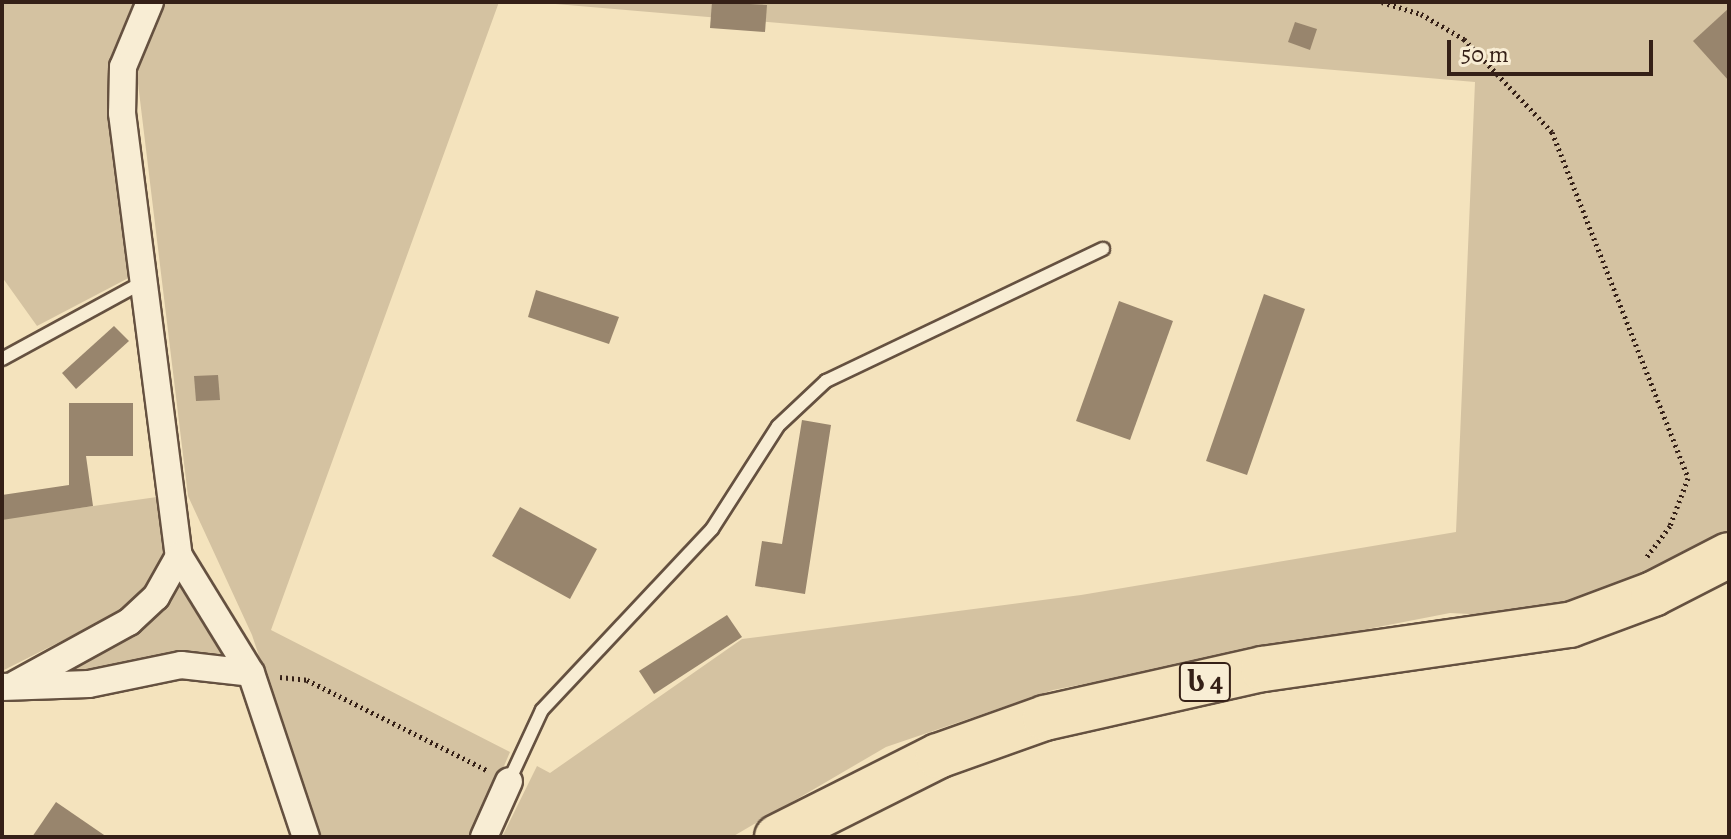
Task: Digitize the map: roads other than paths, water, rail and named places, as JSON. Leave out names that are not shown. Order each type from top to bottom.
[{"type":"highway","name":"ს 4","points":[[777,837],[938,756],[1045,718],[1263,669],[1570,625],[1653,594],[1729,555]]},
{"type":"street","points":[[150,2],[123,67],[122,113],[148,280],[179,556],[251,673],[306,837]]},
{"type":"street","points":[[6,688],[129,622],[156,597],[179,556]]},
{"type":"street","points":[[6,688],[89,684],[181,665],[251,673]]},
{"type":"street","points":[[484,837],[509,781]]},
{"type":"lane","points":[[509,781],[542,710],[712,529],[778,426],[826,381],[1103,249]]},
{"type":"lane","points":[[2,359],[148,280]]}]
